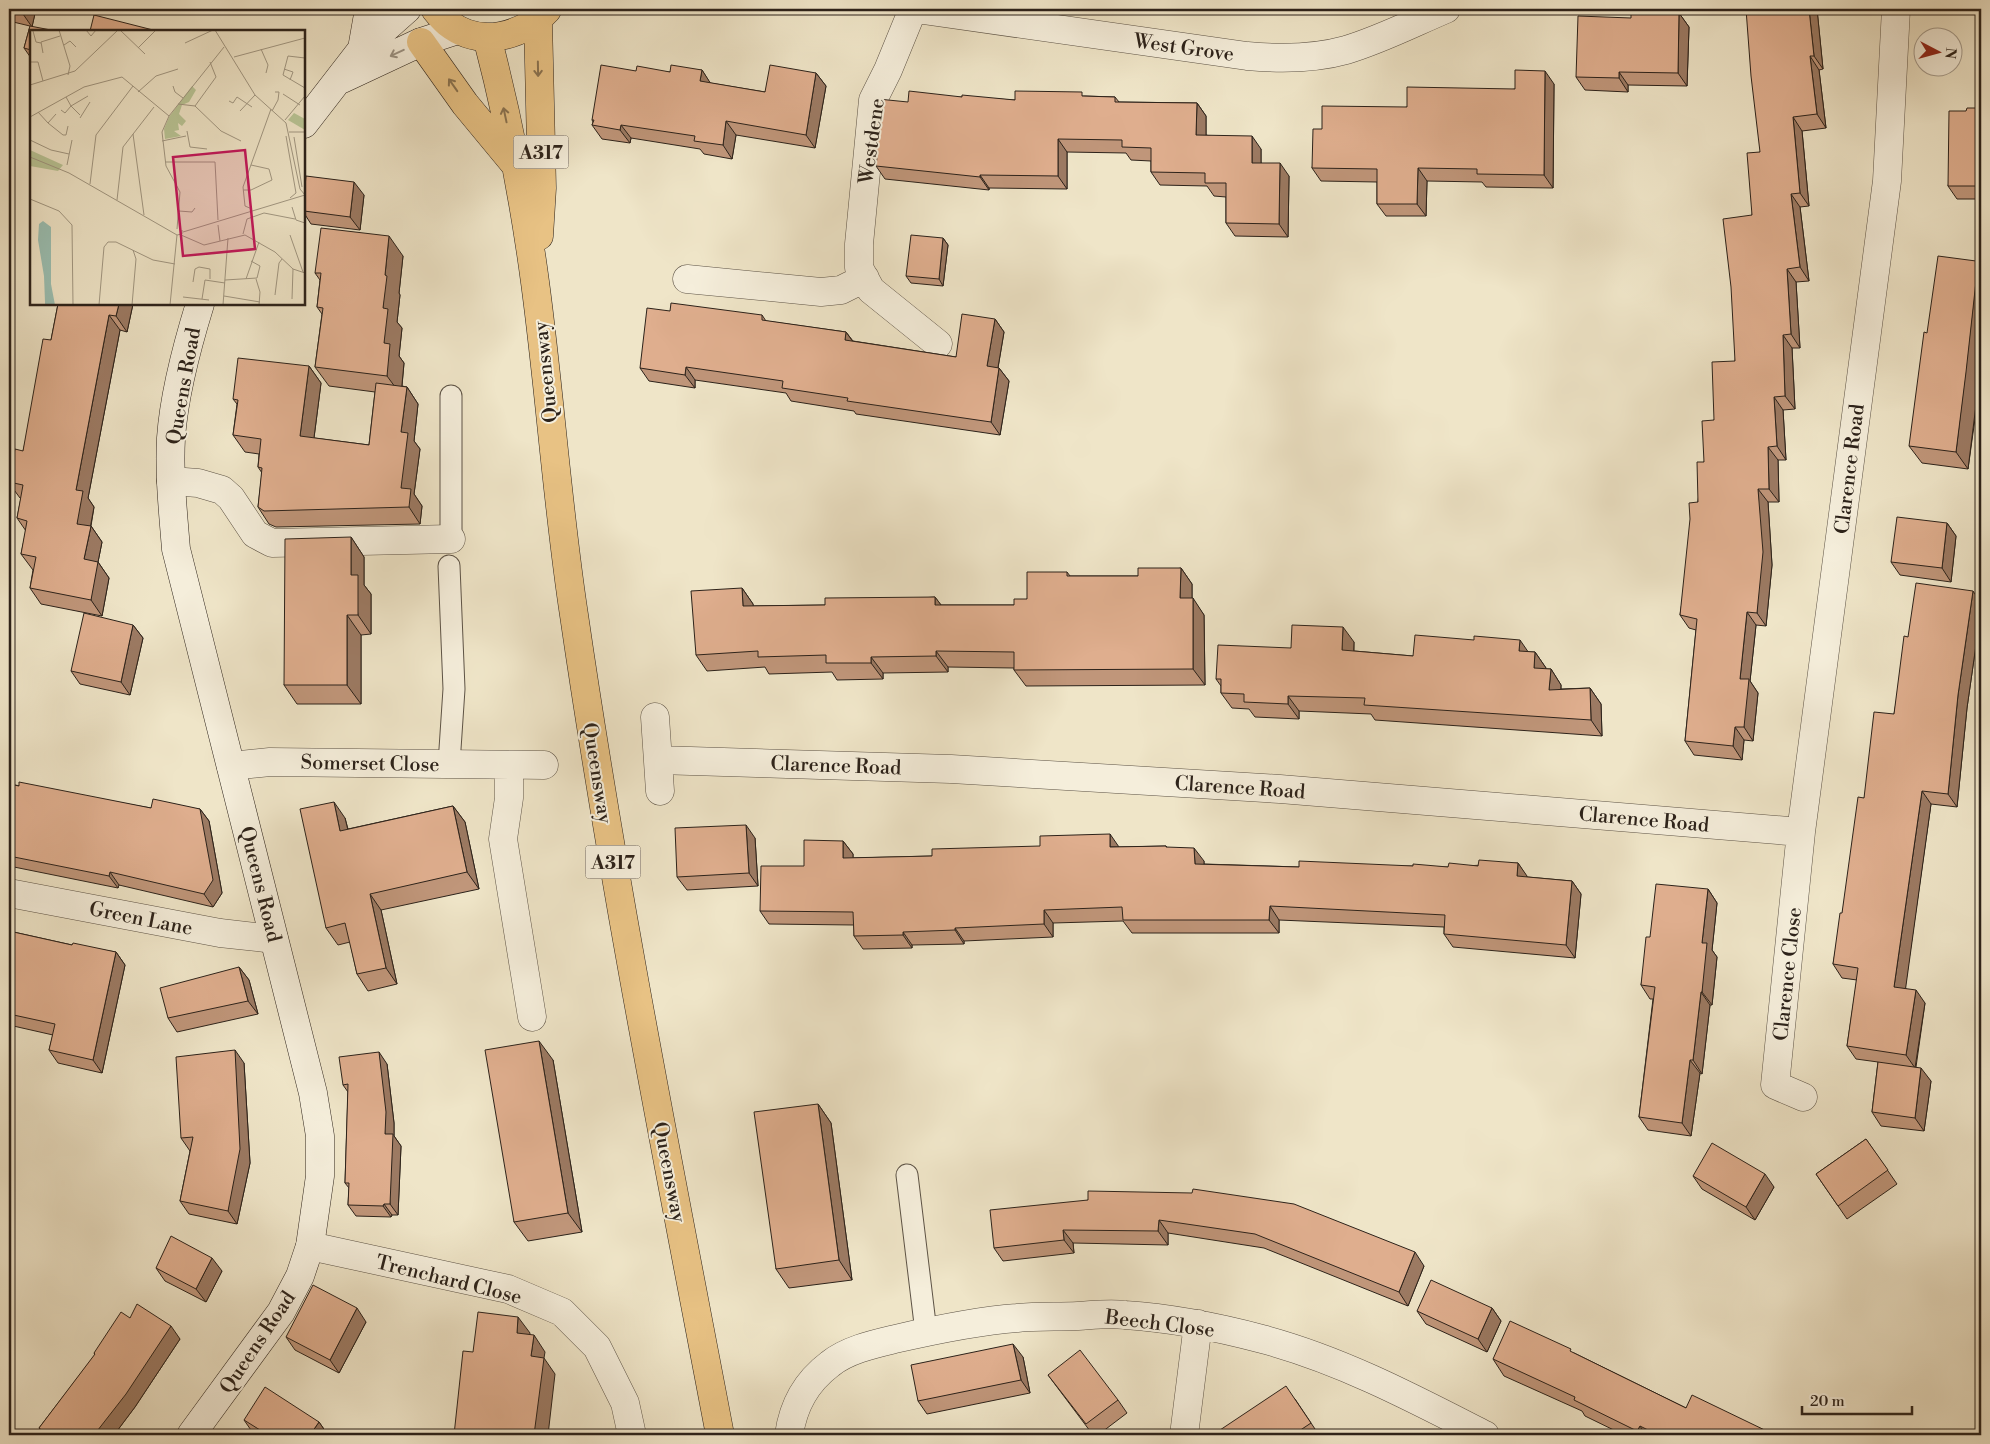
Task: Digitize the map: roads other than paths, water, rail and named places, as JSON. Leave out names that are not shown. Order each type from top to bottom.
[{"type":"main road","points":[[435,9],[447,23],[458,30],[476,36],[487,37],[501,37],[516,33],[543,14]]},
{"type":"main road","name":"Queensway","points":[[535,284],[542,188],[543,14]]},
{"type":"main road","name":"Queensway","points":[[487,37],[516,165],[535,284],[565,554],[594,756],[649,1063],[720,1435]]},
{"type":"main road","name":"A317","points":[[420,42],[465,104],[516,165]]},
{"type":"street","points":[[362,49],[369,9]]},
{"type":"street","points":[[305,123],[362,49],[407,9]]},
{"type":"street","name":"West Grove","points":[[914,9],[1247,56],[1281,59],[1314,56],[1346,50],[1446,9]]},
{"type":"street","name":"Westdene","points":[[914,9],[873,100],[859,244],[859,268],[871,290],[938,344]]},
{"type":"street","name":"Clarence Road","points":[[658,760],[951,769],[1280,789],[1801,832],[1886,181],[1896,9]]},
{"type":"street","points":[[336,82],[420,42],[458,30]]},
{"type":"street","points":[[687,279],[820,292],[840,290],[865,278]]},
{"type":"street","name":"Queens Road","points":[[191,1435],[281,1312],[300,1276],[310,1246],[320,1176],[320,1136],[313,1092],[176,549],[171,481],[171,437],[180,382],[200,305]]},
{"type":"street","points":[[171,481],[198,483],[222,490],[231,498],[255,534],[272,543],[451,539]]},
{"type":"street","points":[[655,717],[660,791]]},
{"type":"street","name":"Somerset Close","points":[[231,766],[270,762],[544,765]]},
{"type":"street","points":[[509,765],[510,798],[503,839],[532,1017]]},
{"type":"street","name":"Clarence Close","points":[[1801,832],[1775,1085],[1803,1097]]},
{"type":"street","name":"Green Lane","points":[[9,893],[220,932],[274,939]]},
{"type":"street","name":"Trenchard Close","points":[[310,1246],[508,1289],[562,1312],[597,1347],[626,1403],[632,1435]]},
{"type":"street","name":"Beech Close","points":[[789,1435],[792,1417],[802,1392],[814,1377],[832,1362],[878,1343],[926,1332],[1016,1318],[1123,1314],[1198,1324],[1263,1339],[1331,1361],[1397,1390],[1485,1435]]},
{"type":"street","points":[[1184,1435],[1198,1324]]},
{"type":"lane","points":[[450,396],[451,539]]},
{"type":"lane","points":[[449,566],[454,689],[449,764]]},
{"type":"lane","points":[[907,1175],[926,1332]]}]
